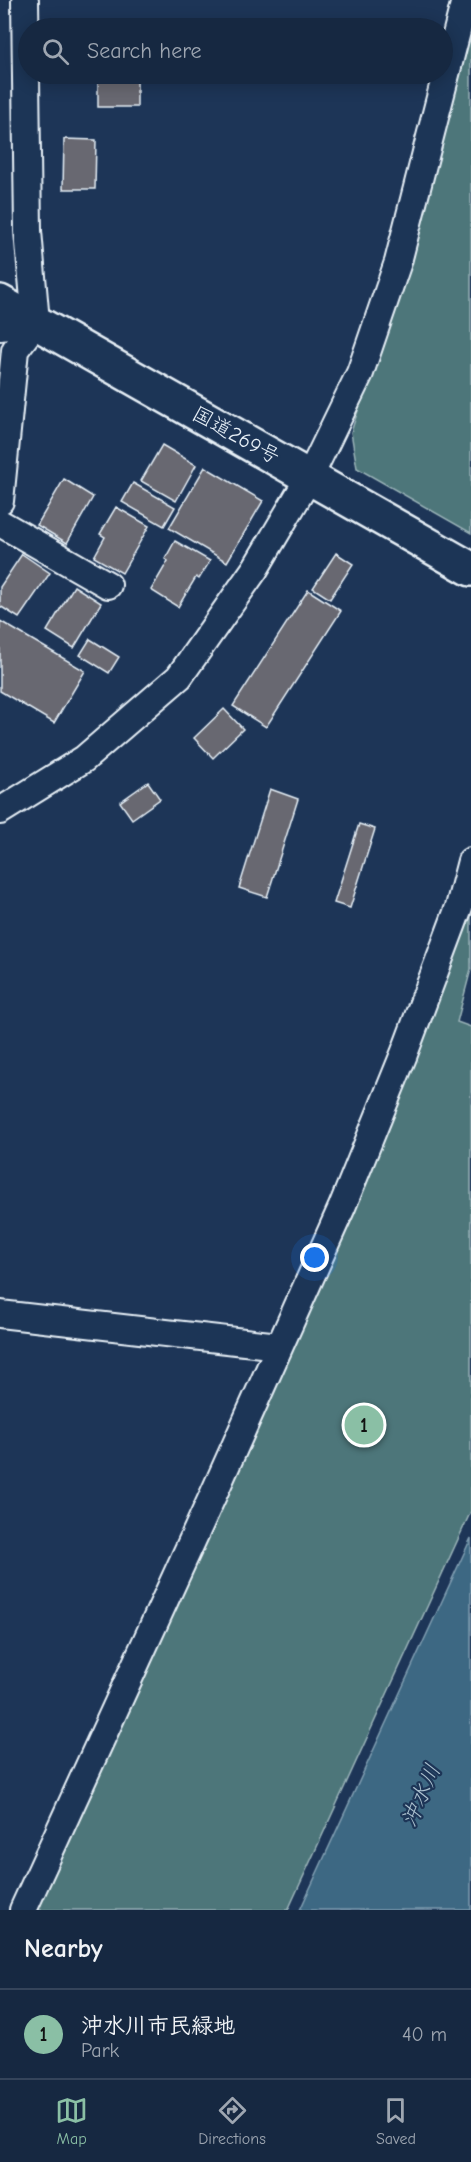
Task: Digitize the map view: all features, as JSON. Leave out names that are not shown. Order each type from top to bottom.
[{"type":"highway","name":"国道269号","points":[[0,302],[471,569]]},
{"type":"street","points":[[25,0],[25,18]]},
{"type":"street","points":[[453,47],[465,0]]},
{"type":"street","points":[[0,501],[15,350],[36,322],[28,231],[26,84]]},
{"type":"street","points":[[0,811],[84,759],[179,677],[255,569],[321,484],[398,262],[444,84]]},
{"type":"street","points":[[0,327],[36,322]]},
{"type":"street","points":[[0,523],[108,585]]},
{"type":"street","points":[[23,1910],[342,1207],[404,1054],[459,907],[471,861]]},
{"type":"street","points":[[0,1314],[279,1346]]},
{"type":"green space","points":[[471,28],[471,533],[357,468],[351,432],[425,206]]},
{"type":"green space","points":[[471,883],[471,969],[457,1022],[471,1027],[471,1511],[288,1910],[36,1910]]},
{"type":"water","name":"沖水川","points":[[471,1538],[471,1910],[300,1910]]},
{"type":"building","points":[[98,84],[137,84],[137,107],[98,107]]},
{"type":"building","points":[[64,139],[96,140],[95,189],[63,189]]},
{"type":"building","points":[[162,445],[196,465],[176,501],[141,481]]},
{"type":"building","points":[[205,467],[263,501],[227,562],[169,528]]},
{"type":"building","points":[[64,479],[93,497],[67,543],[37,525]]},
{"type":"building","points":[[133,483],[175,507],[164,526],[122,502]]},
{"type":"building","points":[[116,507],[149,526],[122,573],[94,557],[105,537],[100,534]]},
{"type":"building","points":[[175,541],[210,561],[199,579],[196,577],[178,607],[151,590],[168,561],[165,559]]},
{"type":"building","points":[[336,553],[353,564],[330,599],[313,588]]},
{"type":"building","points":[[22,554],[50,573],[19,618],[0,606],[0,587]]},
{"type":"building","points":[[74,586],[101,603],[74,648],[47,631]]},
{"type":"building","points":[[308,590],[341,611],[266,727],[233,706]]},
{"type":"building","points":[[0,621],[85,671],[54,723],[0,691]]},
{"type":"building","points":[[90,639],[119,657],[109,673],[80,655]]},
{"type":"building","points":[[224,709],[243,729],[213,758],[194,738]]},
{"type":"building","points":[[148,782],[160,799],[132,819],[120,802]]},
{"type":"building","points":[[270,789],[298,799],[267,897],[239,888]]},
{"type":"building","points":[[359,824],[375,829],[350,908],[334,903]]},
{"type":"place","name":"沖水川市民緑地","points":[[364,1425]]}]
